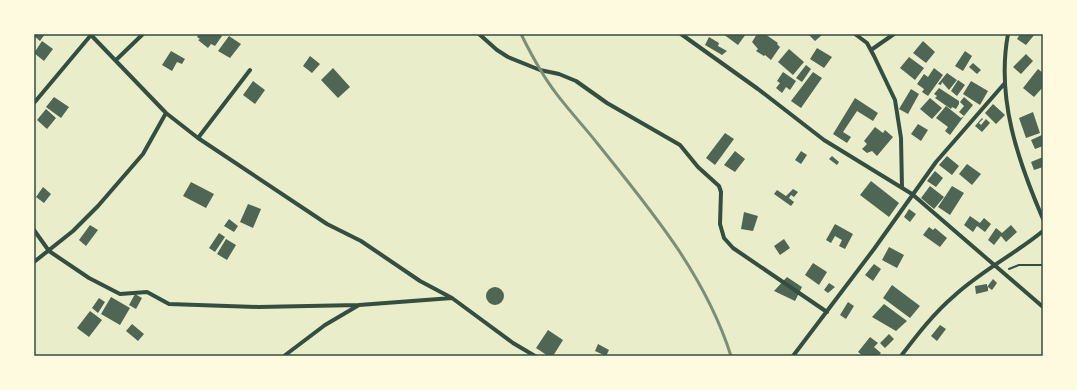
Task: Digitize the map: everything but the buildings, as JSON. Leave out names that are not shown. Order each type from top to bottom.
[{"type":"street","points":[[116,60],[143,34]]},
{"type":"street","points":[[479,34],[497,50],[508,56],[540,70],[559,74],[576,81],[607,103],[680,145],[698,167],[719,186],[722,192],[720,224],[724,238],[733,248],[827,312]]},
{"type":"street","points":[[681,34],[758,89],[824,140],[912,194],[1043,307]]},
{"type":"street","points":[[855,34],[867,43],[895,100],[901,138],[902,188]]},
{"type":"street","points":[[871,50],[894,34]]},
{"type":"street","points":[[1008,34],[1004,84],[1008,114],[1016,148],[1028,186],[1043,219]]},
{"type":"street","points":[[34,103],[90,35],[166,113],[198,138],[327,224],[361,241],[420,282],[452,298],[513,343],[535,356]]},
{"type":"street","points":[[198,138],[250,70]]},
{"type":"street","points":[[793,356],[827,312],[912,194],[971,121],[1004,84]]},
{"type":"street","points":[[34,262],[73,231],[98,206],[143,154],[166,113]]},
{"type":"street","points":[[34,230],[48,251],[89,278],[120,294],[147,292],[169,304],[258,307],[359,305],[452,298]]},
{"type":"street","points":[[901,356],[912,341],[953,296],[994,265],[1028,244],[1043,230]]},
{"type":"street","points":[[284,356],[325,325],[359,305]]},
{"type":"path","points":[[1004,273],[1019,265],[1043,265]]},
{"type":"railway","points":[[521,34],[535,61],[553,89],[637,193],[656,218],[691,270],[707,297],[731,356]]}]
